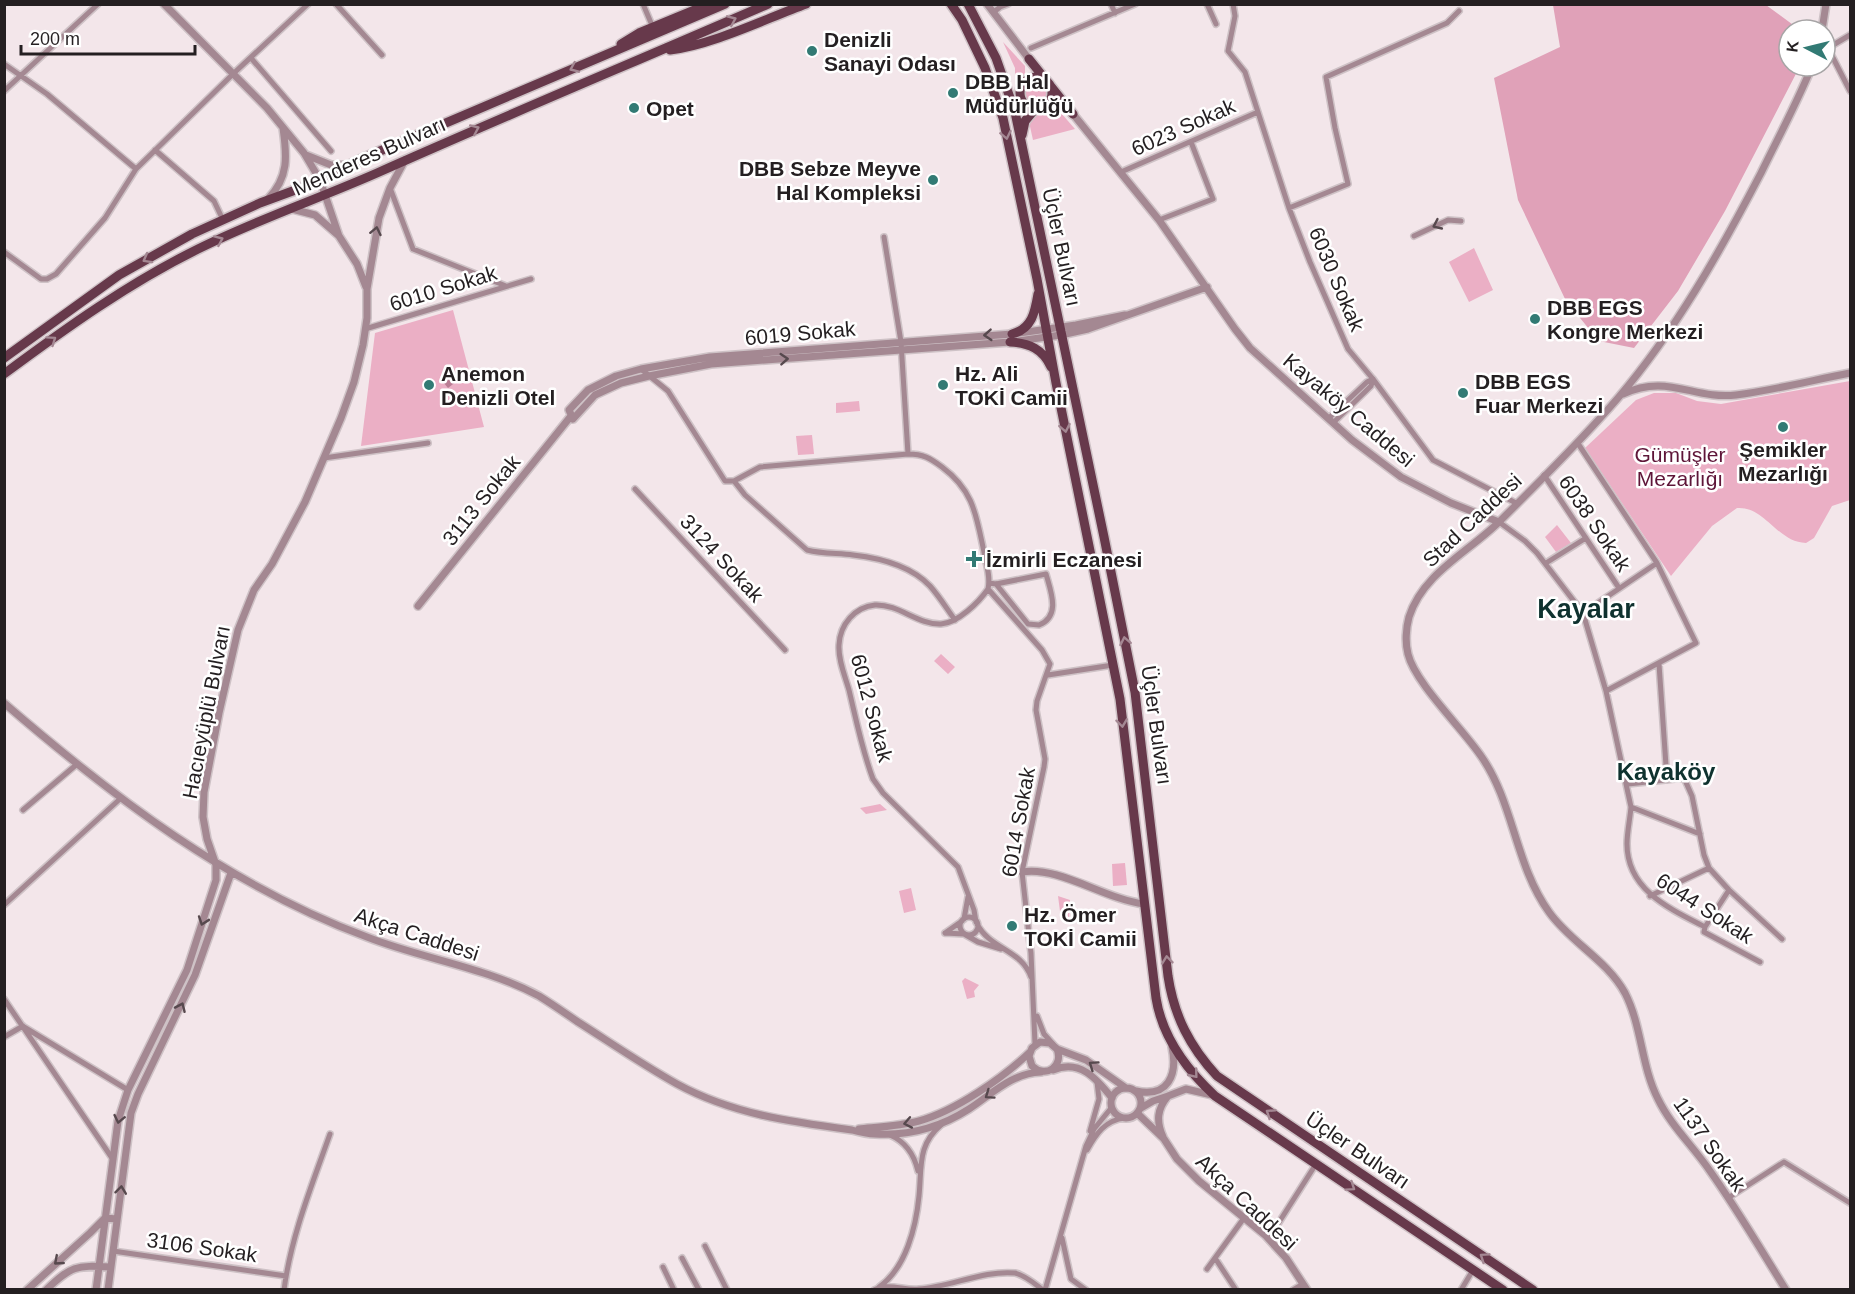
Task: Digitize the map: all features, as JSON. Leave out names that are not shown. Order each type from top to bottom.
[{"type":"main road","points":[[655,31],[691,8],[709,4]]},
{"type":"main road","points":[[655,31],[724,4]]},
{"type":"main road","name":"Menderes Bulvarı","points":[[4,374],[129,287],[198,249],[326,196],[512,112],[768,4]]},
{"type":"main road","points":[[659,51],[682,48],[806,4]]},
{"type":"main road","name":"Üçler Bulvarı","points":[[951,4],[962,20],[985,68],[1003,118],[1120,699],[1157,1005],[1170,1039],[1191,1071],[1215,1096],[1503,1290]]},
{"type":"main road","name":"Üçler Bulvarı","points":[[968,4],[1003,74],[1021,141],[1061,331],[1136,692],[1170,989],[1182,1028],[1200,1057],[1217,1076],[1533,1290]]},
{"type":"main road","name":"Menderes Bulvarı","points":[[4,358],[119,275],[192,234],[593,60],[639,33],[655,31]]},
{"type":"main road","points":[[1028,60],[1030,71],[1020,88],[1021,99],[1027,107],[1063,108],[1073,114]]},
{"type":"main road","points":[[1028,60],[1073,114]]},
{"type":"main road","points":[[1003,74],[1016,83],[1038,77],[1049,84],[1052,97],[1046,106]]},
{"type":"main road","points":[[1021,141],[1025,121],[1035,109]]},
{"type":"main road","points":[[1011,338],[1031,321],[1036,303],[1037,279]]},
{"type":"main road","points":[[1011,338],[1026,343],[1041,353],[1049,363],[1056,383]]},
{"type":"street","points":[[4,91],[98,4]]},
{"type":"street","points":[[164,4],[234,73],[283,126],[304,153],[320,180],[339,236],[357,264],[367,289]]},
{"type":"street","points":[[4,252],[41,279],[47,279],[56,274],[105,218],[136,169],[308,4]]},
{"type":"street","points":[[336,4],[382,55]]},
{"type":"street","points":[[643,4],[655,31]]},
{"type":"street","points":[[987,4],[994,12],[1000,29],[1028,60]]},
{"type":"street","points":[[994,12],[1008,4]]},
{"type":"street","points":[[1111,4],[1115,13]]},
{"type":"street","points":[[1030,48],[1135,4]]},
{"type":"street","points":[[1207,4],[1216,24]]},
{"type":"street","name":"6030 Sokak","points":[[1233,4],[1235,16],[1228,51],[1245,72],[1289,208],[1345,343],[1433,460],[1516,503]]},
{"type":"street","points":[[1289,208],[1348,184],[1326,77],[1447,23],[1459,11]]},
{"type":"street","points":[[1837,42],[1851,35]]},
{"type":"street","points":[[251,58],[331,151]]},
{"type":"street","points":[[4,64],[47,94],[136,169]]},
{"type":"street","points":[[1837,66],[1851,91]]},
{"type":"street","name":"Stad Caddesi","points":[[1631,1007],[1621,987],[1605,967],[1549,912],[1532,881],[1497,784],[1483,757],[1430,692],[1408,655],[1409,618],[1419,597],[1443,568],[1499,522],[1621,395],[1677,319],[1722,247],[1807,78]]},
{"type":"street","name":"6023 Sokak","points":[[1121,172],[1258,112]]},
{"type":"street","name":"Kayaköy Caddesi","points":[[1073,114],[1159,220],[1250,348],[1352,440],[1401,477],[1452,503],[1499,522],[1526,541],[1546,563],[1583,613],[1606,691],[1628,784],[1631,807]]},
{"type":"street","points":[[266,201],[279,186],[286,167],[283,126]]},
{"type":"street","points":[[1159,220],[1213,199],[1191,142]]},
{"type":"street","points":[[155,150],[214,201],[223,220]]},
{"type":"street","points":[[304,153],[313,159],[332,165],[349,165]]},
{"type":"street","name":"Hacıeyüplü Bulvarı","points":[[96,1290],[118,1121],[128,1090],[187,970],[213,894],[216,865],[205,832],[204,792],[238,630],[254,590],[305,502],[354,382],[365,329],[367,289],[379,218],[390,188],[405,160]]},
{"type":"street","points":[[390,188],[413,249],[506,286]]},
{"type":"street","points":[[292,209],[315,215],[339,236]]},
{"type":"street","points":[[1414,236],[1448,220],[1461,221]]},
{"type":"street","points":[[884,237],[901,342],[908,454]]},
{"type":"street","name":"6010 Sokak","points":[[365,329],[531,279]]},
{"type":"street","name":"6019 Sokak","points":[[571,415],[595,395],[621,383],[649,376],[711,364],[901,351],[1088,329],[1207,287]]},
{"type":"street","name":"6019 Sokak","points":[[571,415],[576,400],[588,390],[616,376],[641,369],[710,357],[901,342],[1011,338]]},
{"type":"street","points":[[641,369],[668,391],[723,479],[734,481],[760,467],[908,454],[927,456],[956,478],[969,495],[977,517],[991,585],[1042,650],[1050,663],[1048,675],[1113,665]]},
{"type":"street","points":[[1621,395],[1642,387],[1664,385],[1736,395],[1851,373]]},
{"type":"street","points":[[1332,420],[1367,382],[1373,379]]},
{"type":"street","name":"3113 Sokak","points":[[418,606],[571,415]]},
{"type":"street","points":[[1577,442],[1657,563],[1696,643],[1606,691]]},
{"type":"street","points":[[324,458],[428,443]]},
{"type":"street","name":"6038 Sokak","points":[[1544,475],[1619,588]]},
{"type":"street","points":[[734,481],[745,495],[807,550],[819,554],[871,558],[904,568],[931,587],[955,620],[983,596],[991,585],[1046,574],[1054,604],[1049,617],[1038,625],[1028,624],[991,585]]},
{"type":"street","name":"3124 Sokak","points":[[635,489],[785,650]]},
{"type":"street","points":[[1546,563],[1586,538]]},
{"type":"street","points":[[1583,613],[1657,563]]},
{"type":"street","name":"6012 Sokak","points":[[955,620],[947,623],[931,623],[885,606],[862,608],[848,620],[838,646],[873,778],[883,793],[954,861],[961,872],[977,923],[985,936],[1023,961],[1033,984]]},
{"type":"street","points":[[1659,664],[1667,780]]},
{"type":"street","name":"6014 Sokak","points":[[1035,1044],[1033,984],[1022,872],[1044,767],[1045,759],[1036,710],[1037,701],[1048,675]]},
{"type":"street","name":"Akça Caddesi","points":[[4,703],[76,765],[216,865],[295,906],[368,938],[478,971],[529,992],[658,1073],[704,1097],[769,1118],[815,1127],[888,1135],[920,1131],[945,1122],[1020,1075],[1062,1066],[1073,1066],[1095,1078],[1112,1098]]},
{"type":"street","points":[[23,810],[76,765]]},
{"type":"street","points":[[1628,784],[1684,778],[1692,796],[1709,868],[1729,890],[1782,939]]},
{"type":"street","points":[[4,905],[121,798]]},
{"type":"street","points":[[1631,807],[1700,834]]},
{"type":"street","name":"6044 Sokak","points":[[1631,807],[1627,845],[1629,856],[1637,878],[1650,896],[1705,927],[1704,932],[1760,962]]},
{"type":"street","points":[[1650,896],[1709,868]]},
{"type":"street","points":[[1022,872],[1033,870],[1048,872],[1117,898],[1144,904]]},
{"type":"street","points":[[108,1290],[131,1113],[195,975],[231,873]]},
{"type":"street","points":[[1705,927],[1729,890]]},
{"type":"street","name":"6012 Sokak","points":[[968,895],[967,912],[960,927],[964,934],[978,942],[1003,949]]},
{"type":"street","points":[[972,918],[977,923],[977,930],[973,934],[945,933],[963,920],[972,918]]},
{"type":"street","points":[[187,970],[195,975]]},
{"type":"street","points":[[4,999],[112,1158]]},
{"type":"street","name":"1137 Sokak","points":[[1631,1007],[1656,1096],[1674,1126],[1706,1165],[1786,1290]]},
{"type":"street","name":"6014 Sokak","points":[[1035,1012],[1044,1034],[1055,1047]]},
{"type":"street","points":[[23,1026],[128,1090]]},
{"type":"street","points":[[4,1037],[23,1026]]},
{"type":"street","points":[[1035,1044],[1045,1042],[1086,1060],[1126,1088],[1155,1092],[1168,1082],[1172,1075],[1174,1063],[1170,1039]]},
{"type":"street","name":"Akça Caddesi","points":[[851,1130],[908,1123],[941,1113],[975,1093],[1030,1052],[1035,1044]]},
{"type":"street","points":[[1050,1070],[1058,1063],[1059,1058],[1055,1047]]},
{"type":"street","points":[[1030,1052],[1032,1066],[1041,1072]]},
{"type":"street","points":[[876,1288],[890,1286],[919,1289],[1011,1273],[1019,1274],[1044,1290],[1099,1098],[1099,1087],[1095,1078]]},
{"type":"street","points":[[1125,1118],[1116,1115],[1112,1107],[1112,1098],[1118,1091],[1126,1088]]},
{"type":"street","points":[[1082,1160],[1100,1130],[1110,1121],[1125,1118],[1149,1103],[1180,1090],[1190,1089],[1215,1096]]},
{"type":"street","name":"Akça Caddesi","points":[[1134,1090],[1140,1098],[1139,1111],[1178,1159],[1199,1181],[1269,1238],[1286,1258],[1305,1287]]},
{"type":"street","name":"Akça Caddesi","points":[[1164,1139],[1158,1125],[1158,1117],[1162,1104],[1168,1096]]},
{"type":"street","points":[[1086,1146],[1094,1129],[1112,1107]]},
{"type":"street","points":[[876,1288],[893,1273],[908,1242],[916,1212],[920,1163],[927,1138],[945,1122]]},
{"type":"street","points":[[284,1290],[304,1206],[330,1134]]},
{"type":"street","points":[[888,1135],[905,1144],[912,1153],[919,1178]]},
{"type":"street","points":[[1728,1198],[1784,1162],[1851,1203]]},
{"type":"street","points":[[1269,1238],[1316,1164]]},
{"type":"street","points":[[27,1290],[105,1218],[117,1219]]},
{"type":"street","points":[[1207,1269],[1244,1218]]},
{"type":"street","points":[[1061,1236],[1071,1279],[1086,1290]]},
{"type":"street","points":[[705,1246],[727,1290]]},
{"type":"street","name":"3106 Sokak","points":[[113,1251],[286,1276]]},
{"type":"street","points":[[682,1258],[699,1290]]},
{"type":"street","points":[[1215,1258],[1236,1290]]},
{"type":"street","points":[[46,1290],[68,1270],[84,1266],[110,1267]]},
{"type":"street","points":[[663,1268],[674,1290]]},
{"type":"street","points":[[1461,1290],[1473,1270]]},
{"type":"street","points":[[1293,1290],[1305,1287]]},
{"type":"green space","points":[[1003,42],[1025,66],[1025,73],[1022,77],[1015,75],[1015,68]]},
{"type":"green space","points":[[1036,81],[1045,84],[1048,93],[1045,102],[1036,105],[1027,102],[1024,93],[1027,84]]},
{"type":"green space","points":[[1061,113],[1075,129],[1033,140],[1029,122],[1037,114]]},
{"type":"green space","points":[[1474,248],[1493,290],[1469,302],[1449,262]]},
{"type":"green space","points":[[453,310],[484,427],[361,446],[375,333]]},
{"type":"green space","name":"Gümüşler Mezarlığı","points":[[1850,381],[1850,500],[1832,506],[1814,538],[1806,543],[1787,537],[1756,513],[1737,508],[1712,526],[1671,576],[1585,448],[1636,400],[1654,393],[1676,393],[1697,401],[1721,404]]},
{"type":"green space","points":[[859,401],[860,411],[836,413],[836,403]]},
{"type":"green space","points":[[812,435],[814,454],[798,455],[796,436]]},
{"type":"green space","points":[[1557,525],[1571,543],[1556,552],[1545,537]]},
{"type":"green space","points":[[941,654],[955,667],[948,674],[934,661]]},
{"type":"green space","points":[[880,804],[887,810],[866,814],[860,808]]},
{"type":"green space","points":[[1125,863],[1127,885],[1113,886],[1112,864]]},
{"type":"green space","points":[[911,888],[916,910],[904,913],[899,891]]},
{"type":"green space","points":[[1058,896],[1070,900],[1069,920],[1061,919]]},
{"type":"green space","points":[[965,978],[979,985],[974,991],[975,997],[967,999],[962,981]]},
{"type":"shaded area","points":[[1553,5],[1766,5],[1784,18],[1777,18],[1777,78],[1794,78],[1725,211],[1678,291],[1634,348],[1599,341],[1566,301],[1518,200],[1494,78],[1560,47]]},
{"type":"shaded area","points":[[456,371],[462,377],[448,388],[443,382]]},
{"type":"place","name":"Denizli Sanayi Odası","points":[[812,51]]},
{"type":"place","name":"DBB Hal Müdürlüğü","points":[[953,93]]},
{"type":"place","name":"Opet","points":[[634,108]]},
{"type":"place","name":"DBB Sebze Meyve Hal Kompleksi","points":[[933,180]]},
{"type":"place","name":"DBB EGS Kongre Merkezi","points":[[1535,319]]},
{"type":"place","name":"Anemon Denizli Otel","points":[[429,385]]},
{"type":"place","name":"Hz. Ali TOKİ Camii","points":[[943,385]]},
{"type":"place","name":"DBB EGS Fuar Merkezi","points":[[1463,393]]},
{"type":"place","name":"Şemikler Mezarlığı","points":[[1783,427]]},
{"type":"place","name":"İzmirli Eczanesi","points":[[974,559]]},
{"type":"place","name":"Hz. Ömer TOKİ Camii","points":[[1012,926]]},
{"type":"district","name":"Kayalar","points":[[1586,609]]},
{"type":"district","name":"Kayaköy","points":[[1666,771]]}]
